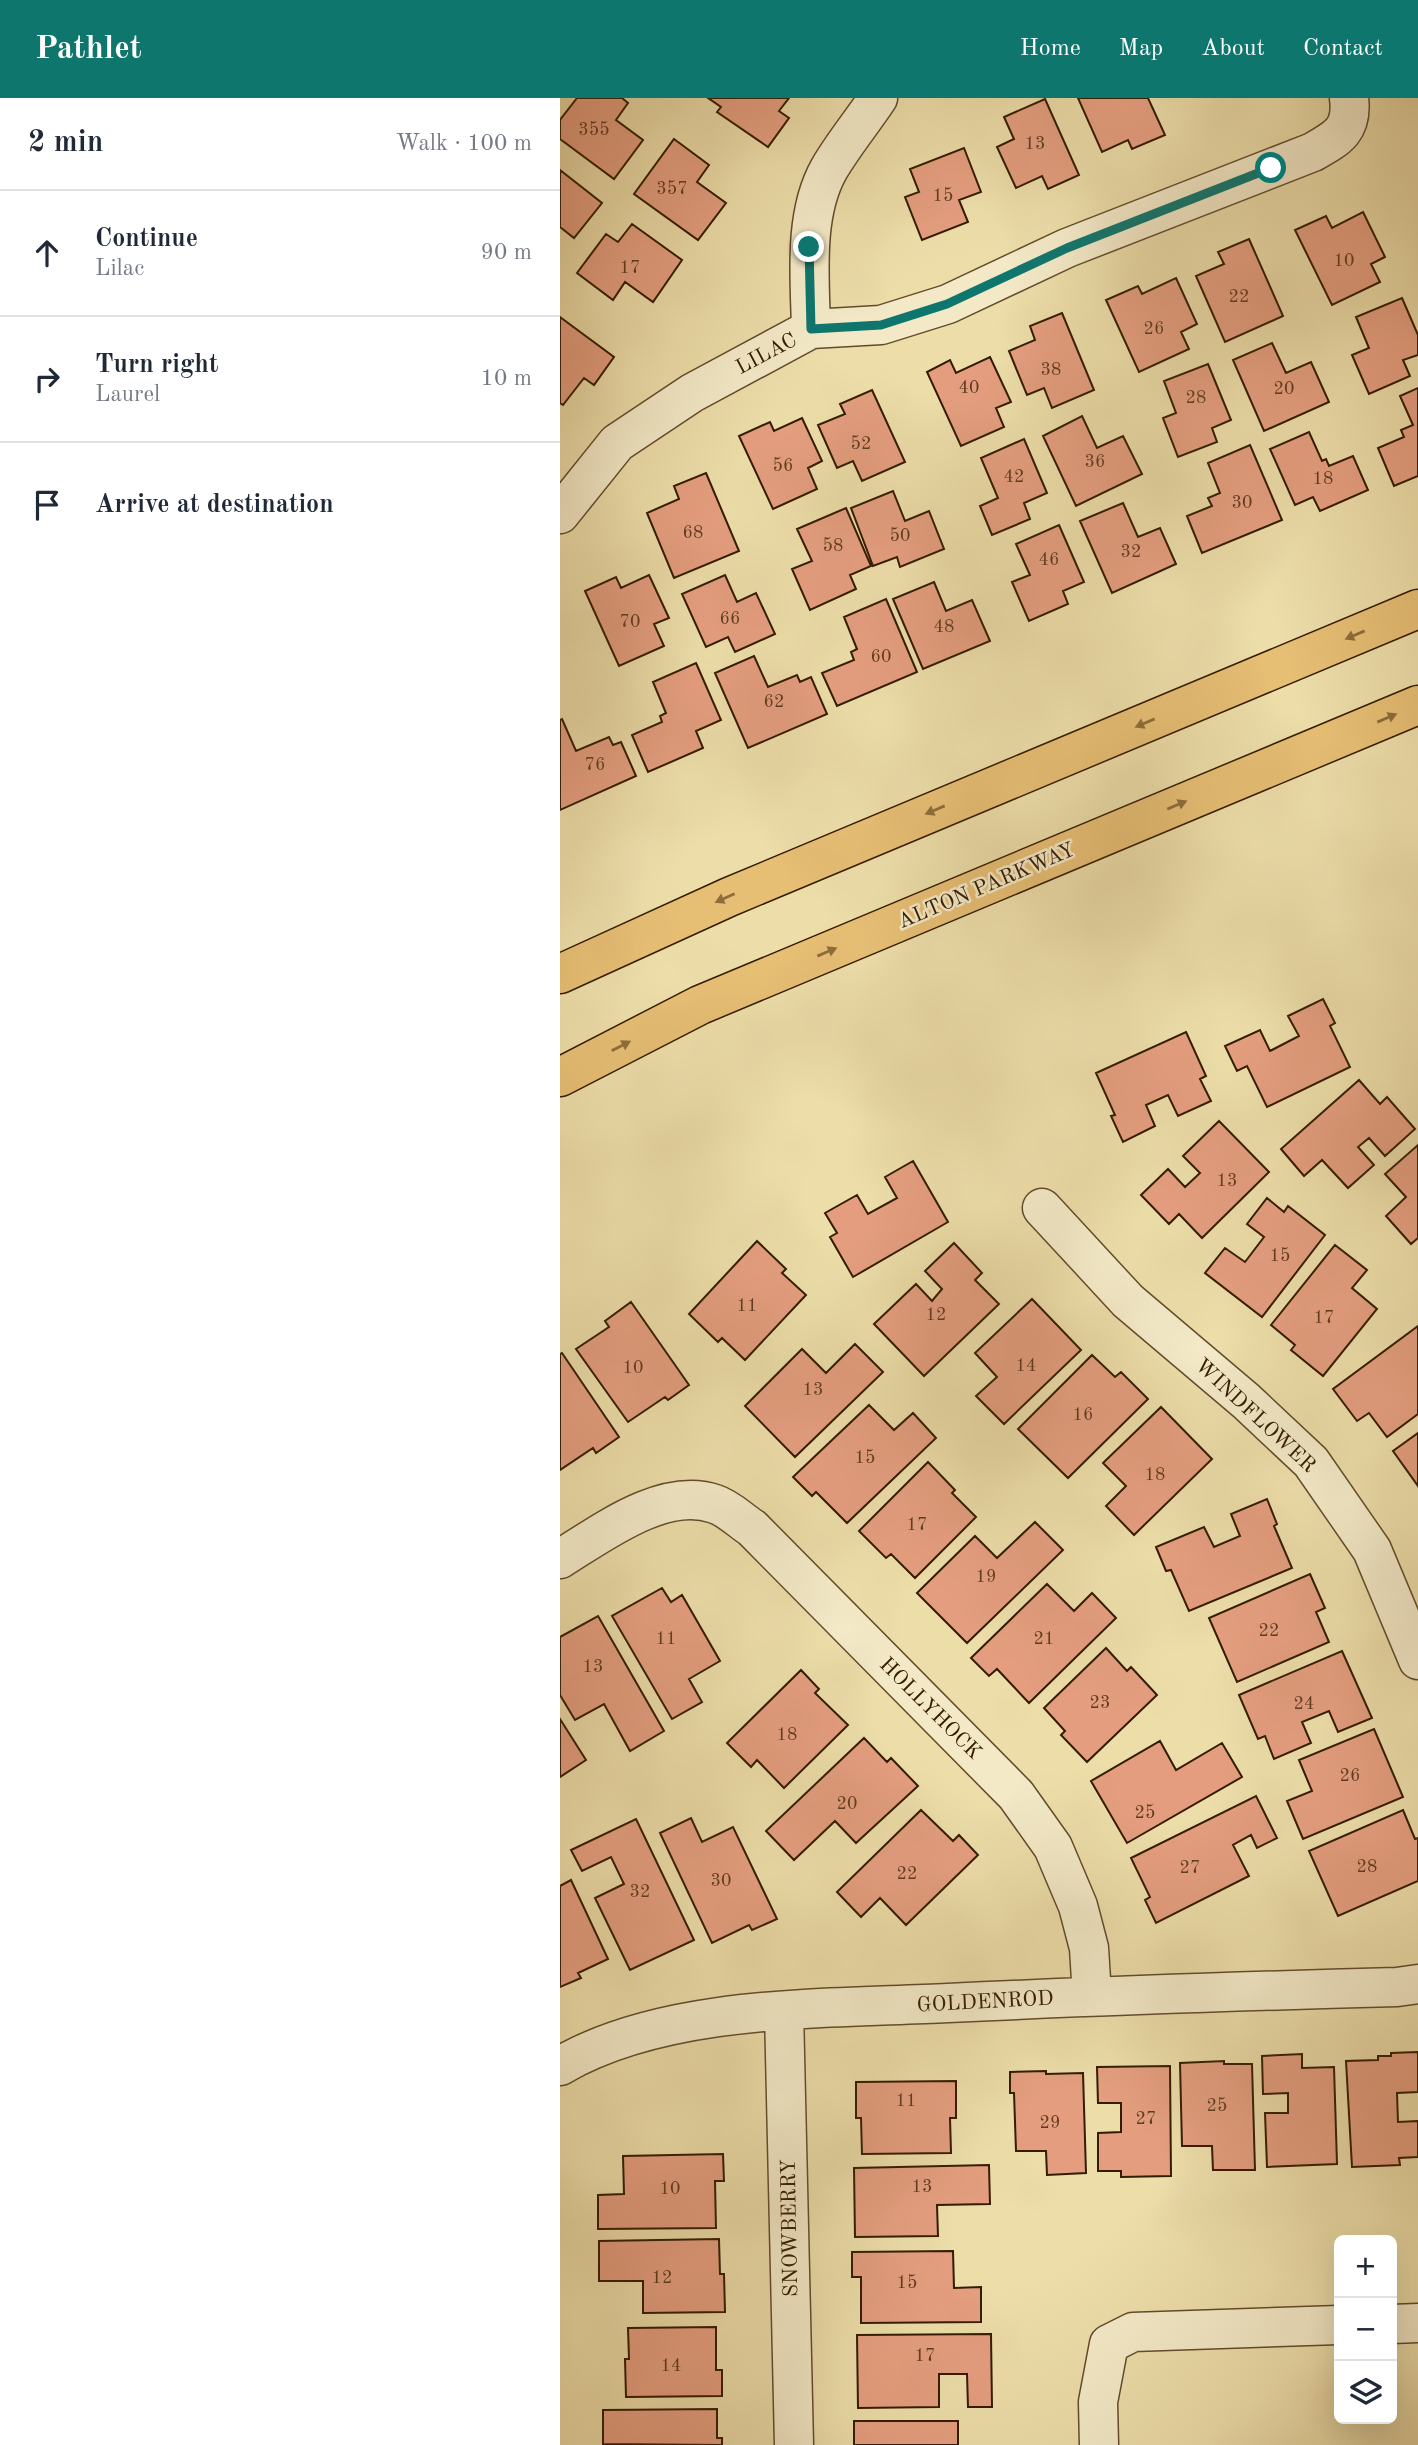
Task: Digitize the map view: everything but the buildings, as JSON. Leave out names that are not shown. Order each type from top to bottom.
[{"type":"main road","points":[[560,974],[729,897],[1418,609]]},
{"type":"main road","name":"ALTON PARKWAY","points":[[560,1077],[701,1005],[1418,705]]},
{"type":"street","points":[[811,329],[809,247],[817,205],[828,171],[878,98]]},
{"type":"street","name":"LILAC","points":[[560,514],[617,443],[692,393],[811,329],[881,325],[947,304],[1067,248],[1313,152],[1340,136],[1350,106]]},
{"type":"street","name":"WINDFLOWER","points":[[1042,1208],[1128,1301],[1246,1401],[1311,1462],[1372,1550],[1405,1592],[1418,1660]]},
{"type":"street","name":"HOLLYHOCK","points":[[560,1559],[621,1521],[673,1501],[696,1500],[718,1504],[752,1528],[1017,1795],[1053,1847],[1078,1906],[1088,1948],[1092,1996]]},
{"type":"street","name":"GOLDENROD","points":[[560,2066],[586,2051],[682,2022],[784,2011],[1092,1996],[1397,1987],[1418,1984]]},
{"type":"street","name":"SNOWBERRY","points":[[784,2011],[794,2445]]},
{"type":"street","points":[[1397,2324],[1418,2323]]},
{"type":"street","points":[[1099,2445],[1098,2402],[1109,2344],[1133,2332],[1334,2325]]},
{"type":"route","points":[[809,247],[811,329],[881,325],[947,304],[1067,248],[1271,168]]}]
